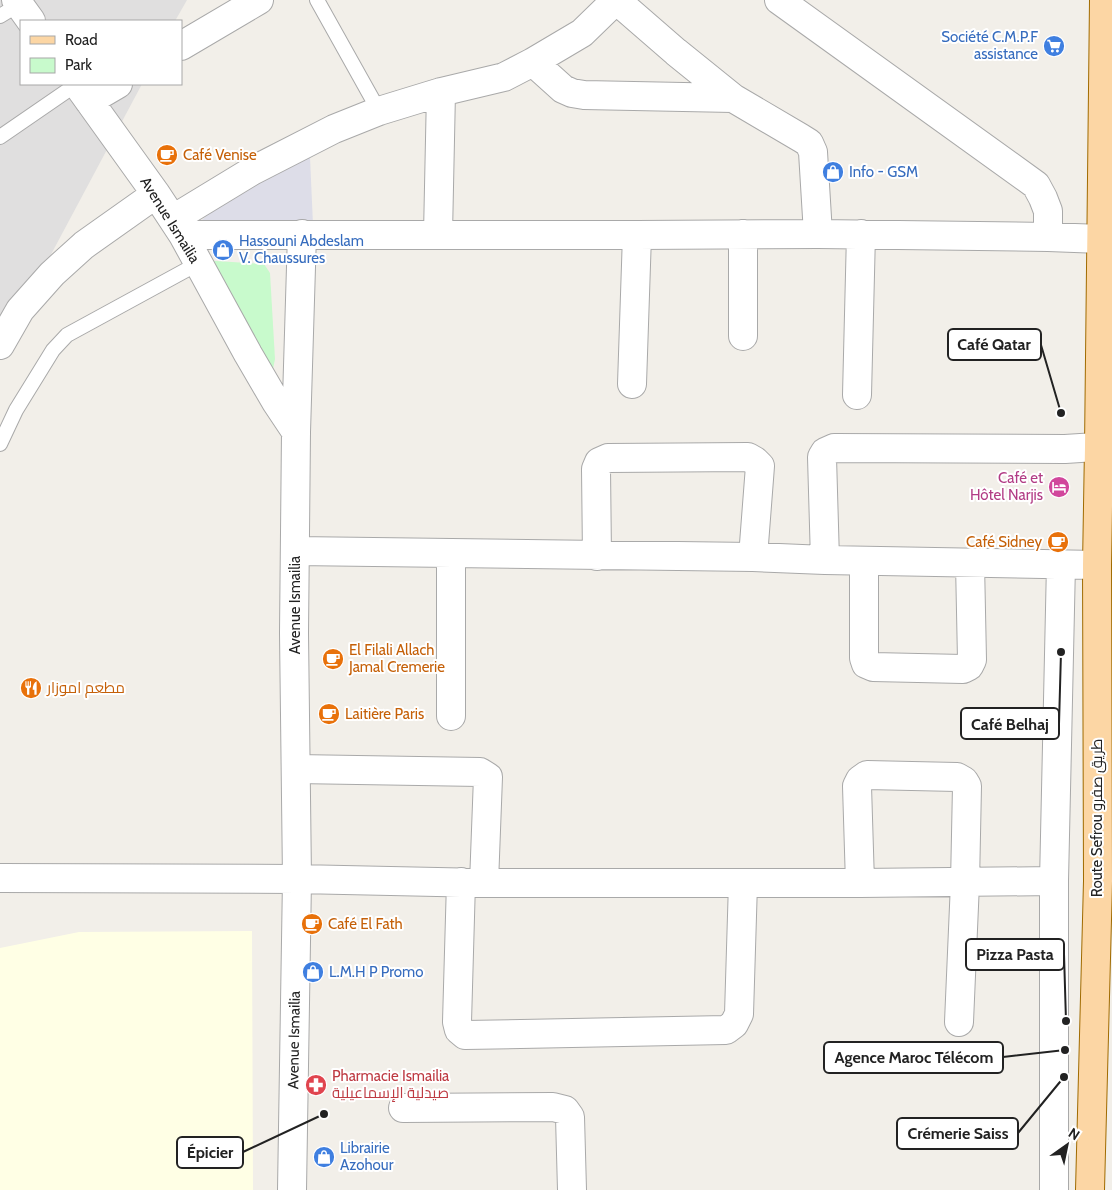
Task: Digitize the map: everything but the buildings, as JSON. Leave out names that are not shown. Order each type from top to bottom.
[{"type":"main road","name":"Route Sefrou طريق صفرو","points":[[1090,1190],[1098,881],[1096,565],[1106,446],[1101,239],[1104,0]]},
{"type":"street","points":[[182,45],[259,0]]},
{"type":"street","points":[[178,227],[252,171],[334,129],[379,111],[441,92],[504,77],[534,62],[582,33],[616,0],[733,98],[810,143],[813,152],[818,234]]},
{"type":"street","points":[[779,0],[1036,185],[1048,211],[1048,237]]},
{"type":"street","points":[[534,62],[563,89],[572,93],[584,95],[733,98]]},
{"type":"street","points":[[81,90],[112,85]]},
{"type":"street","name":"Avenue Ismailia","points":[[81,90],[178,227],[248,354],[296,432],[294,633],[296,879],[292,1190]]},
{"type":"street","points":[[438,234],[441,92]]},
{"type":"street","points":[[0,345],[20,310],[52,274],[84,245],[156,194]]},
{"type":"street","points":[[178,227],[302,234],[861,234],[1101,239]]},
{"type":"street","points":[[296,432],[302,234]]},
{"type":"street","points":[[743,234],[743,336]]},
{"type":"street","points":[[857,395],[861,234]]},
{"type":"street","points":[[632,384],[637,235]]},
{"type":"street","points":[[825,560],[822,457],[825,452],[834,448],[1065,449],[1106,446]]},
{"type":"street","points":[[597,556],[596,470],[599,462],[608,458],[748,457],[760,466],[753,557]]},
{"type":"street","points":[[296,551],[753,557],[1096,565]]},
{"type":"street","points":[[451,554],[451,716]]},
{"type":"street","points":[[864,561],[864,658],[866,664],[873,667],[963,669],[969,666],[972,660],[970,563]]},
{"type":"street","points":[[1054,1190],[1054,881],[1061,564]]},
{"type":"street","points":[[296,769],[480,772],[488,777],[473,883],[457,1022],[459,1030],[465,1036],[726,1030],[734,1024],[739,1014],[742,883]]},
{"type":"street","points":[[860,883],[857,786],[860,780],[867,775],[957,777],[964,781],[967,786],[965,883],[959,1022]]},
{"type":"street","points":[[0,878],[296,879],[473,883],[965,883],[1054,881]]},
{"type":"street","points":[[403,1108],[553,1106],[565,1110],[570,1117],[572,1190]]},
{"type":"lane","points":[[317,0],[379,111]]},
{"type":"lane","points":[[0,137],[81,90]]},
{"type":"lane","points":[[0,444],[16,410],[52,350],[68,335],[199,264]]},
{"type":"shaded area","points":[[0,0],[187,0],[176,20],[20,20],[20,85],[141,85],[0,350]]},
{"type":"shaded area","points":[[310,157],[313,225],[199,223],[217,205],[288,160]]},
{"type":"shaded area","points":[[252,931],[253,1190],[0,1190],[0,948],[79,932]]},
{"type":"green space","points":[[200,260],[264,264],[270,273],[275,359],[272,374]]},
{"type":"place","name":"Société C.M.P.F assistance","points":[[1054,46]]},
{"type":"place","name":"Café Venise","points":[[167,155]]},
{"type":"place","name":"Info - GSM","points":[[833,172]]},
{"type":"place","name":"Hassouni Abdeslam V. Chaussures","points":[[223,250]]},
{"type":"place","name":"Café Qatar","points":[[1061,413]]},
{"type":"place","name":"Café et Hôtel Narjis","points":[[1059,487]]},
{"type":"place","name":"Café Sidney","points":[[1058,542]]},
{"type":"place","name":"Café Belhaj","points":[[1061,652]]},
{"type":"place","name":"El Filali Allach Jamal Cremerie","points":[[333,659]]},
{"type":"place","name":"مطعم اموزار","points":[[31,688]]},
{"type":"place","name":"Laitière Paris","points":[[329,714]]},
{"type":"place","name":"Café El Fath","points":[[312,924]]},
{"type":"place","name":"L.M.H P Promo","points":[[313,972]]},
{"type":"place","name":"Pizza Pasta","points":[[1066,1021]]},
{"type":"place","name":"Agence Maroc Télécom","points":[[1065,1050]]},
{"type":"place","name":"Crémerie Saiss","points":[[1064,1077]]},
{"type":"place","name":"Pharmacie Ismailia صيدلية الإسماعيلية","points":[[316,1085]]},
{"type":"place","name":"Épicier","points":[[324,1114]]},
{"type":"place","name":"Librairie Azohour","points":[[324,1157]]}]
